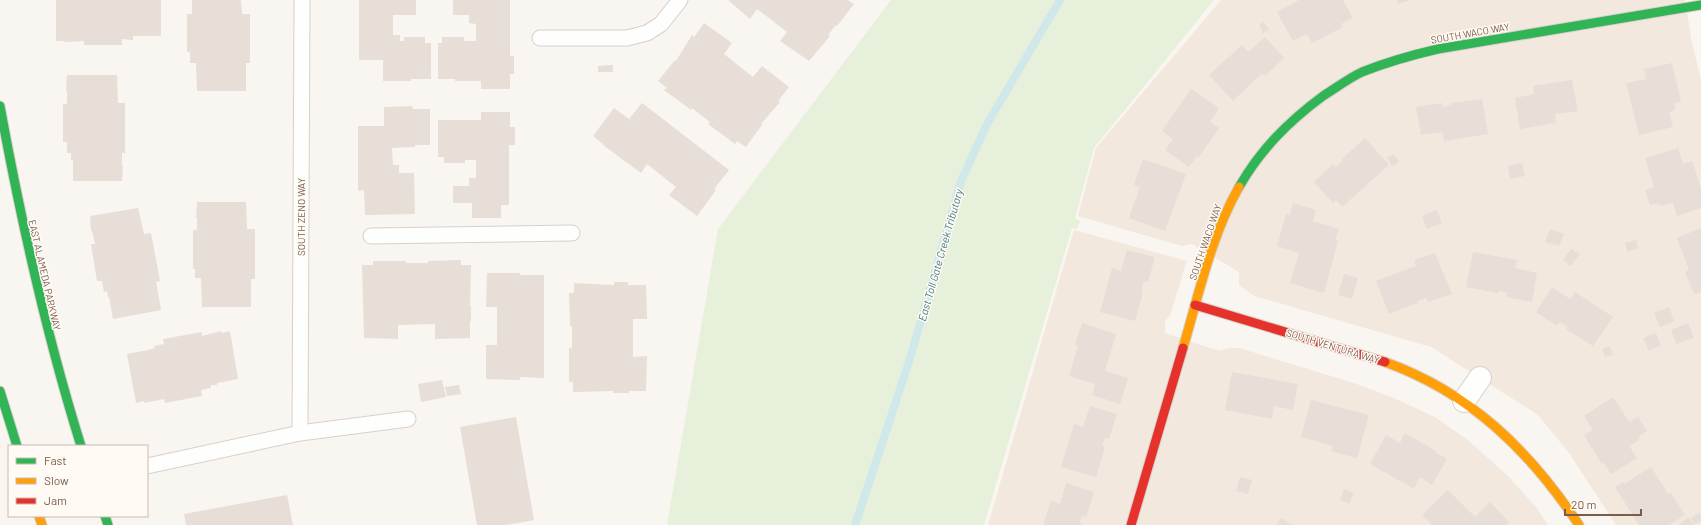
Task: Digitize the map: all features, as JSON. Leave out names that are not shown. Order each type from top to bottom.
[{"type":"street","name":"SOUTH WACO WAY","points":[[1131,525],[1195,305],[1227,208],[1250,170],[1277,134],[1299,114],[1335,88],[1361,73],[1403,57],[1438,49],[1701,5]]},
{"type":"street","name":"EAST ALAMEDA PARKWAY","points":[[0,106],[2,126],[33,275],[52,349],[81,445]]},
{"type":"street","name":"SOUTH VENTURA WAY","points":[[1195,305],[1380,360],[1416,374],[1464,402],[1495,425],[1523,451],[1549,480],[1580,525]]},
{"type":"street","points":[[1464,402],[1480,378]]},
{"type":"street","points":[[0,391],[17,445]]},
{"type":"lane","name":"SOUTH ZENO WAY","points":[[300,433],[302,0]]},
{"type":"lane","points":[[540,38],[627,38],[647,32],[661,24],[680,0]]},
{"type":"lane","points":[[371,236],[572,233]]},
{"type":"lane","points":[[148,466],[300,433],[408,419]]},
{"type":"shaded area","points":[[1221,0],[1685,0],[1692,43],[1701,80],[1701,525],[1616,525],[1569,453],[1538,415],[1431,347],[1254,296],[1239,285],[1239,272],[1192,244],[1182,246],[1078,216],[1096,148]]},
{"type":"shaded area","points":[[1074,230],[1187,261],[1170,315],[1165,321],[1165,333],[1219,351],[1229,348],[1239,348],[1354,383],[1394,398],[1435,417],[1468,440],[1508,476],[1536,507],[1548,525],[988,525]]},
{"type":"green space","points":[[891,0],[1214,0],[1094,148],[1075,218],[1080,221],[1077,229],[1072,228],[984,525],[667,525],[718,229]]},
{"type":"building","points":[[56,0],[161,0],[161,36],[133,36],[133,40],[122,39],[122,45],[84,45],[84,41],[56,41]]},
{"type":"building","points":[[192,0],[241,0],[242,14],[250,14],[250,63],[246,63],[246,91],[197,91],[196,63],[190,63],[190,52],[187,52],[187,14],[192,14]]},
{"type":"building","points":[[359,0],[416,0],[416,15],[393,15],[393,35],[400,35],[400,41],[404,41],[404,37],[425,37],[425,43],[431,43],[431,79],[383,81],[383,60],[359,60]]},
{"type":"building","points":[[453,0],[510,0],[510,56],[514,56],[514,74],[510,74],[510,89],[481,89],[481,81],[455,81],[455,79],[438,79],[438,43],[442,43],[442,37],[464,37],[464,41],[476,41],[476,24],[469,23],[469,15],[453,15]]},
{"type":"building","points":[[728,0],[848,0],[854,4],[809,61],[780,41],[787,32],[757,9],[750,19]]},
{"type":"building","points":[[1299,0],[1343,0],[1353,18],[1341,24],[1343,27],[1312,43],[1307,34],[1293,41],[1277,12]]},
{"type":"building","points":[[1397,0],[1410,0],[1398,4]]},
{"type":"building","points":[[1264,22],[1269,30],[1263,33],[1259,25]]},
{"type":"building","points":[[704,23],[732,43],[724,54],[753,77],[762,66],[789,87],[778,101],[780,102],[761,124],[762,125],[746,147],[737,141],[735,144],[708,124],[710,122],[692,108],[691,110],[664,90],[667,88],[658,81],[675,60],[676,61],[692,35],[694,37]]},
{"type":"building","points":[[1265,37],[1284,58],[1265,76],[1262,73],[1233,101],[1209,75],[1242,45],[1248,52]]},
{"type":"building","points":[[1672,63],[1681,102],[1674,103],[1675,110],[1669,112],[1673,127],[1639,135],[1626,83],[1646,79],[1644,69]]},
{"type":"building","points":[[613,65],[613,72],[598,72],[598,66]]},
{"type":"building","points":[[67,75],[117,75],[118,103],[125,103],[125,153],[122,153],[122,181],[73,181],[73,160],[71,160],[71,153],[67,153],[67,142],[63,142],[63,104],[67,104]]},
{"type":"building","points":[[1572,80],[1578,111],[1555,114],[1556,123],[1520,129],[1515,98],[1534,94],[1533,86]]},
{"type":"building","points":[[1191,89],[1219,108],[1210,122],[1219,128],[1199,157],[1197,156],[1189,167],[1165,150],[1173,139],[1162,131]]},
{"type":"building","points":[[1482,99],[1488,134],[1444,141],[1443,132],[1421,135],[1416,107],[1442,103],[1442,107],[1451,105],[1451,103]]},
{"type":"building","points":[[642,103],[729,170],[714,189],[716,190],[697,216],[669,195],[676,187],[647,164],[641,173],[593,136],[614,108],[629,119]]},
{"type":"building","points":[[412,106],[413,109],[430,109],[430,145],[392,148],[393,165],[399,165],[399,173],[414,173],[415,214],[365,215],[364,190],[358,191],[358,126],[384,126],[384,107]]},
{"type":"building","points":[[481,112],[510,112],[510,127],[515,127],[515,145],[509,145],[509,205],[501,205],[501,218],[472,218],[472,203],[453,203],[453,186],[469,186],[469,178],[476,178],[476,160],[465,160],[465,163],[444,163],[444,157],[438,157],[438,120],[481,120]]},
{"type":"building","points":[[1365,138],[1389,165],[1342,207],[1336,200],[1333,203],[1314,182],[1333,164],[1336,167],[1343,161],[1342,159]]},
{"type":"building","points":[[1678,148],[1683,164],[1692,161],[1701,188],[1701,208],[1677,216],[1673,203],[1660,206],[1659,203],[1650,205],[1645,190],[1654,187],[1645,158]]},
{"type":"building","points":[[1394,154],[1399,162],[1392,166],[1387,157]]},
{"type":"building","points":[[1143,159],[1186,174],[1165,231],[1129,218],[1140,187],[1134,185]]},
{"type":"building","points":[[1522,163],[1525,176],[1510,179],[1508,166]]},
{"type":"building","points":[[197,202],[246,202],[247,229],[255,229],[255,279],[251,279],[251,307],[202,307],[201,278],[195,278],[195,269],[193,269],[193,230],[197,230]]},
{"type":"building","points":[[1293,203],[1316,210],[1313,221],[1339,229],[1335,240],[1338,241],[1324,293],[1290,283],[1299,253],[1277,246],[1286,214],[1290,215]]},
{"type":"building","points":[[138,208],[144,234],[151,233],[160,281],[156,282],[161,310],[113,319],[107,291],[104,292],[102,281],[97,281],[91,244],[95,244],[91,231],[90,216]]},
{"type":"building","points":[[1437,210],[1442,223],[1427,229],[1422,216]]},
{"type":"building","points":[[1701,228],[1701,292],[1694,294],[1685,272],[1689,270],[1677,238]]},
{"type":"building","points":[[1550,229],[1564,234],[1559,246],[1545,242]]},
{"type":"building","points":[[1636,240],[1638,249],[1627,252],[1625,243]]},
{"type":"building","points":[[1571,249],[1580,254],[1571,266],[1563,260]]},
{"type":"building","points":[[1127,250],[1155,257],[1148,282],[1144,281],[1141,291],[1143,292],[1135,321],[1100,312],[1112,268],[1121,271]]},
{"type":"building","points":[[1473,252],[1517,260],[1515,268],[1537,273],[1532,302],[1506,297],[1507,292],[1498,291],[1498,293],[1466,287]]},
{"type":"building","points":[[1435,253],[1452,294],[1428,302],[1426,298],[1417,301],[1418,303],[1389,314],[1376,281],[1416,266],[1414,260]]},
{"type":"building","points":[[461,260],[461,265],[471,265],[470,338],[435,339],[435,324],[398,325],[398,339],[364,338],[362,265],[373,265],[373,261],[428,263],[428,261]]},
{"type":"building","points":[[487,273],[544,275],[544,378],[520,377],[520,380],[486,379],[486,345],[497,345],[497,307],[486,307]]},
{"type":"building","points":[[1344,274],[1358,278],[1352,299],[1338,295]]},
{"type":"building","points":[[614,282],[628,282],[628,285],[646,285],[647,319],[633,319],[633,357],[647,356],[646,391],[629,391],[629,393],[613,393],[613,391],[573,392],[573,382],[569,382],[569,348],[572,348],[572,326],[570,326],[569,293],[574,293],[574,283],[614,285]]},
{"type":"building","points":[[1552,287],[1570,299],[1575,292],[1613,317],[1593,346],[1566,329],[1568,327],[1560,322],[1557,326],[1536,312]]},
{"type":"building","points":[[1669,307],[1674,321],[1660,327],[1654,313]]},
{"type":"building","points":[[1082,323],[1116,334],[1105,371],[1128,378],[1120,404],[1092,395],[1095,384],[1069,376],[1078,346],[1075,345]]},
{"type":"building","points":[[1688,323],[1694,338],[1676,344],[1671,330]]},
{"type":"building","points":[[221,331],[222,333],[230,331],[238,379],[217,383],[217,385],[211,385],[211,388],[201,390],[202,396],[165,403],[164,399],[136,403],[127,354],[155,348],[154,346],[164,344],[163,339],[202,332],[202,336]]},
{"type":"building","points":[[1656,333],[1661,345],[1649,351],[1643,338]]},
{"type":"building","points":[[1610,346],[1613,355],[1605,357],[1602,349]]},
{"type":"building","points":[[1232,372],[1298,384],[1293,410],[1274,406],[1272,419],[1225,410]]},
{"type":"building","points":[[442,380],[446,397],[421,402],[418,384]]},
{"type":"building","points":[[459,385],[461,394],[447,396],[445,387]]},
{"type":"building","points":[[1613,397],[1629,422],[1638,417],[1647,431],[1638,437],[1640,440],[1629,446],[1637,458],[1611,474],[1604,463],[1602,464],[1584,435],[1593,430],[1584,416]]},
{"type":"building","points":[[1311,400],[1369,415],[1357,458],[1331,451],[1333,446],[1301,437]]},
{"type":"building","points":[[1090,406],[1117,414],[1109,439],[1105,438],[1102,446],[1105,447],[1096,477],[1061,467],[1074,424],[1083,427]]},
{"type":"building","points":[[516,417],[534,520],[506,525],[477,525],[460,427]]},
{"type":"building","points":[[1405,433],[1447,459],[1432,485],[1420,477],[1414,489],[1370,464],[1386,435],[1400,443]]},
{"type":"building","points":[[1651,467],[1668,494],[1671,493],[1685,515],[1669,525],[1639,525],[1615,487],[1623,482],[1624,484]]},
{"type":"building","points":[[1240,477],[1252,480],[1248,494],[1236,491]]},
{"type":"building","points":[[1066,483],[1094,492],[1086,517],[1082,516],[1080,522],[1082,523],[1081,525],[1043,525],[1051,501],[1060,504]]},
{"type":"building","points":[[1344,489],[1354,493],[1349,504],[1340,500]]},
{"type":"building","points":[[1448,490],[1475,517],[1490,502],[1509,522],[1506,525],[1432,525],[1422,515]]},
{"type":"building","points":[[287,495],[293,525],[186,525],[184,514]]},
{"type":"building","points":[[1700,512],[1701,521],[1695,524],[1691,518]]},
{"type":"building","points":[[1689,517],[1694,525],[1678,525]]},
{"type":"building","points":[[1281,518],[1293,525],[1276,525]]},
{"type":"waterway","name":"East Toll Gate Creek Tributary","points":[[855,525],[909,362],[961,181],[987,124],[1060,0]]},
{"type":"traffic: fast","points":[[1239,187],[1256,160],[1287,126],[1323,96],[1362,72],[1400,59],[1438,49],[1701,5]]},
{"type":"traffic: fast","points":[[0,106],[35,277],[68,404],[81,445]]},
{"type":"traffic: fast","points":[[0,391],[17,445]]},
{"type":"traffic: fast","points":[[105,517],[108,525]]},
{"type":"traffic: slow","points":[[1183,348],[1213,245],[1229,206],[1239,187]]},
{"type":"traffic: slow","points":[[1385,362],[1416,375],[1445,390],[1471,407],[1496,427],[1540,472],[1579,525]]},
{"type":"traffic: slow","points":[[39,517],[42,525]]},
{"type":"traffic: jam","points":[[1195,305],[1385,362]]},
{"type":"traffic: jam","points":[[1131,525],[1183,348]]}]
